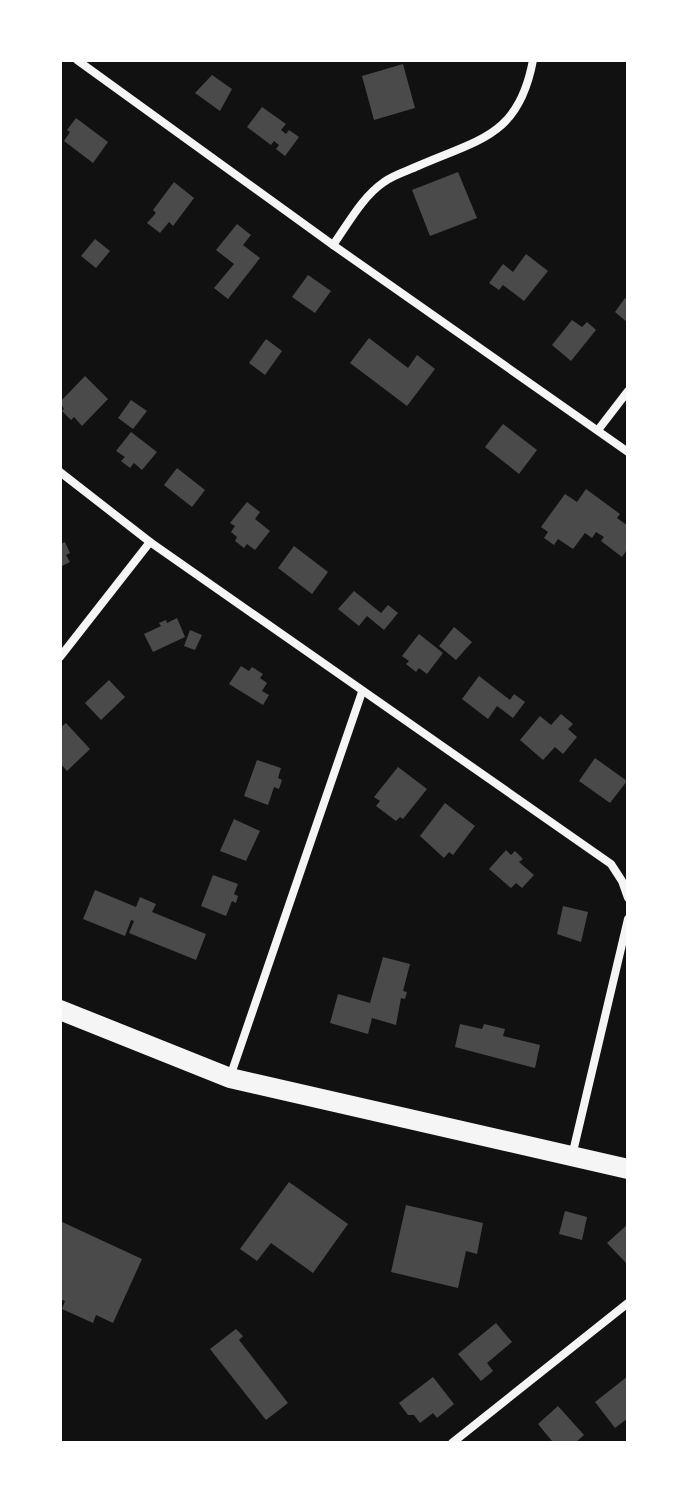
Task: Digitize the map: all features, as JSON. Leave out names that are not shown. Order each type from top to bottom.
[{"type":"main road","points":[[60,1010],[230,1078],[628,1169]]},
{"type":"street","points":[[77,60],[628,452]]},
{"type":"street","points":[[333,245],[364,201],[385,181],[489,137],[517,110],[529,83],[533,60]]},
{"type":"street","points":[[598,430],[628,391]]},
{"type":"street","points":[[60,472],[150,542],[611,864],[628,898]]},
{"type":"street","points":[[60,657],[150,542]]},
{"type":"street","points":[[230,1078],[362,692]]},
{"type":"street","points":[[572,1156],[628,919]]},
{"type":"street","points":[[452,1443],[628,1303]]},
{"type":"building","points":[[403,64],[415,108],[374,120],[362,76]]},
{"type":"building","points":[[212,75],[232,89],[220,111],[195,93]]},
{"type":"building","points":[[262,107],[286,124],[281,130],[286,134],[289,130],[299,137],[285,156],[276,149],[279,145],[274,141],[271,145],[247,127]]},
{"type":"building","points":[[76,118],[108,142],[93,163],[64,141],[70,132],[67,130]]},
{"type":"building","points":[[458,172],[477,218],[430,236],[412,190]]},
{"type":"building","points":[[174,182],[194,198],[173,226],[169,222],[160,233],[147,223]]},
{"type":"building","points":[[237,224],[251,235],[243,245],[260,258],[228,299],[214,288],[234,264],[216,250]]},
{"type":"building","points":[[95,239],[110,251],[96,268],[81,256]]},
{"type":"building","points":[[526,254],[548,271],[524,301],[503,285],[499,290],[489,283],[503,264],[513,272]]},
{"type":"building","points":[[308,275],[331,291],[315,313],[292,297]]},
{"type":"building","points":[[625,298],[628,300],[628,323],[615,312]]},
{"type":"building","points":[[572,320],[582,327],[587,322],[596,330],[571,361],[552,345]]},
{"type":"building","points":[[369,338],[408,368],[417,355],[435,369],[407,406],[350,363]]},
{"type":"building","points":[[266,339],[282,351],[265,375],[249,363]]},
{"type":"building","points":[[85,376],[108,399],[82,426],[62,411],[60,402]]},
{"type":"building","points":[[131,400],[147,411],[133,429],[118,418]]},
{"type":"building","points":[[503,424],[537,450],[519,474],[485,447]]},
{"type":"building","points":[[131,432],[157,452],[142,470],[134,463],[130,468],[121,461],[125,457],[116,451]]},
{"type":"building","points":[[177,468],[205,490],[192,507],[164,485]]},
{"type":"building","points":[[586,489],[620,514],[617,518],[628,526],[628,548],[622,557],[601,541],[604,537],[596,532],[592,538],[585,533],[573,549],[558,539],[554,545],[544,538],[548,532],[541,527],[565,494],[577,502]]},
{"type":"building","points":[[247,502],[260,512],[255,519],[270,531],[255,550],[247,544],[244,548],[235,541],[237,537],[231,532],[235,526],[230,523]]},
{"type":"building","points":[[65,542],[70,562],[60,567],[60,544]]},
{"type":"building","points":[[294,546],[328,572],[312,594],[278,568]]},
{"type":"building","points":[[354,591],[381,613],[388,605],[398,613],[384,630],[367,616],[359,626],[338,609]]},
{"type":"building","points":[[177,618],[185,637],[153,652],[144,634],[161,626],[159,623]]},
{"type":"building","points":[[454,627],[472,642],[456,660],[439,646]]},
{"type":"building","points":[[190,630],[202,635],[195,650],[184,646]]},
{"type":"building","points":[[419,634],[443,653],[427,674],[419,668],[416,672],[402,656]]},
{"type":"building","points":[[241,666],[249,671],[252,667],[263,674],[260,678],[267,683],[262,691],[269,695],[263,705],[229,684]]},
{"type":"building","points":[[479,676],[510,700],[514,694],[525,702],[513,718],[497,706],[488,719],[462,699]]},
{"type":"building","points":[[109,680],[125,697],[101,720],[85,703]]},
{"type":"building","points":[[561,714],[573,724],[568,729],[577,737],[563,754],[555,747],[543,760],[520,740],[540,716],[551,725]]},
{"type":"building","points":[[66,723],[90,749],[67,771],[60,763],[60,728]]},
{"type":"building","points":[[595,758],[627,781],[610,803],[579,781]]},
{"type":"building","points":[[257,760],[281,768],[279,789],[274,787],[268,805],[244,796]]},
{"type":"building","points":[[398,767],[427,789],[403,819],[400,817],[396,821],[376,806],[380,801],[374,797]]},
{"type":"building","points":[[445,803],[475,826],[453,855],[449,852],[444,858],[420,836]]},
{"type":"building","points":[[234,819],[260,831],[246,861],[220,851]]},
{"type":"building","points":[[506,850],[511,855],[515,851],[523,859],[519,862],[534,875],[522,888],[516,883],[511,888],[489,869]]},
{"type":"building","points":[[213,875],[238,884],[234,894],[238,896],[236,903],[232,901],[226,916],[201,906]]},
{"type":"building","points":[[95,890],[136,907],[140,897],[156,904],[152,912],[206,934],[196,960],[129,933],[134,921],[131,920],[125,936],[83,919]]},
{"type":"building","points":[[563,906],[588,912],[581,942],[557,934]]},
{"type":"building","points":[[383,957],[410,964],[403,991],[407,992],[405,999],[401,998],[396,1025],[372,1018],[368,1034],[330,1023],[338,994],[370,1003]]},
{"type":"building","points":[[460,1024],[482,1029],[484,1024],[505,1029],[503,1036],[540,1045],[535,1068],[455,1047]]},
{"type":"building","points":[[289,1182],[348,1224],[313,1273],[271,1243],[257,1261],[240,1249]]},
{"type":"building","points":[[406,1205],[483,1223],[477,1254],[466,1251],[458,1288],[391,1272]]},
{"type":"building","points":[[565,1211],[587,1217],[582,1240],[559,1234]]},
{"type":"building","points":[[60,1221],[142,1259],[113,1323],[96,1315],[93,1323],[62,1309],[65,1301],[60,1299]]},
{"type":"building","points":[[628,1224],[628,1265],[607,1243]]},
{"type":"building","points":[[496,1323],[512,1342],[487,1363],[493,1371],[481,1381],[458,1354]]},
{"type":"building","points":[[236,1329],[243,1336],[239,1340],[288,1403],[266,1420],[210,1349]]},
{"type":"building","points":[[628,1376],[628,1418],[615,1428],[595,1402]]},
{"type":"building","points":[[433,1377],[454,1404],[437,1418],[433,1413],[420,1423],[414,1415],[408,1415],[399,1403]]},
{"type":"building","points":[[558,1406],[584,1435],[575,1443],[549,1443],[552,1441],[538,1424]]}]
